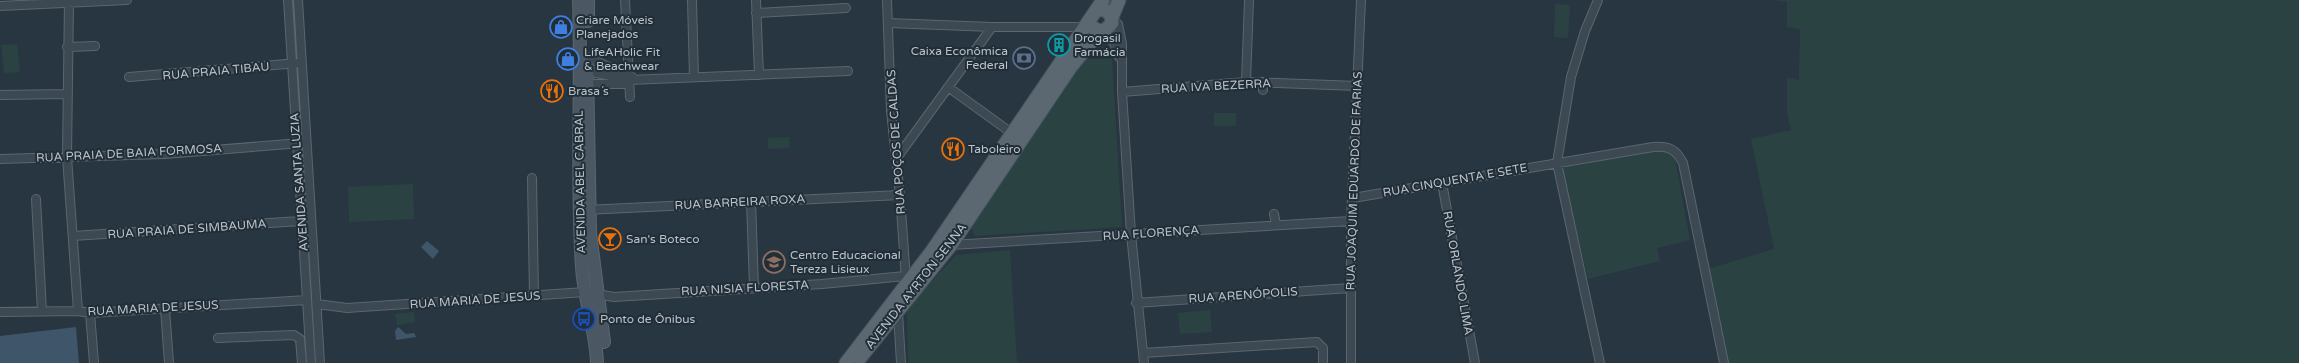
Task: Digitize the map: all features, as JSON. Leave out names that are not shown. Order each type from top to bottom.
[{"type":"main road","name":"AVENIDA ABEL CABRAL","points":[[579,0],[585,292],[595,334],[597,363]]},
{"type":"main road","name":"AVENIDA ABEL CABRAL","points":[[588,0],[588,84],[584,210],[598,295],[605,363]]},
{"type":"main road","points":[[1101,31],[1092,26],[1094,14],[1106,10],[1116,13]]},
{"type":"main road","name":"AVENIDA AYRTON SENNA","points":[[856,363],[951,245],[1070,68],[1101,31],[1108,28],[1116,13]]},
{"type":"main road","name":"AVENIDA AYRTON SENNA","points":[[846,363],[906,280],[932,251],[1094,14]]},
{"type":"street","points":[[0,6],[127,0]]},
{"type":"street","name":"AVENIDA SANTA LUZIA","points":[[288,0],[311,363]]},
{"type":"street","name":"AVENIDA SANTA LUZIA","points":[[298,0],[320,363]]},
{"type":"street","points":[[625,0],[630,97]]},
{"type":"street","points":[[692,0],[694,77]]},
{"type":"street","points":[[756,0],[759,76]]},
{"type":"street","name":"RUA POÇOS DE CALDAS","points":[[886,0],[891,111],[900,195],[906,280]]},
{"type":"street","points":[[1246,82],[1249,0]]},
{"type":"street","name":"RUA JOAQUIM EDUARDO DE FARIAS","points":[[1351,363],[1350,288],[1361,0]]},
{"type":"street","points":[[1598,0],[1585,31],[1571,76],[1557,163],[1600,363]]},
{"type":"street","points":[[68,2],[66,94],[67,157],[78,311]]},
{"type":"street","points":[[756,12],[846,8]]},
{"type":"street","points":[[1116,13],[1122,44],[1122,92],[1131,234],[1136,303],[1144,363]]},
{"type":"street","points":[[888,23],[992,27],[1094,14]]},
{"type":"street","points":[[896,159],[992,27]]},
{"type":"street","points":[[1101,31],[1116,46],[1122,67]]},
{"type":"street","points":[[67,47],[95,46]]},
{"type":"street","points":[[587,57],[629,80]]},
{"type":"street","name":"RUA PRAIA TIBAU","points":[[129,78],[303,63]]},
{"type":"street","points":[[587,71],[629,80]]},
{"type":"street","points":[[588,84],[638,79],[759,76],[848,71]]},
{"type":"street","name":"RUA IVA BEZERRA","points":[[1122,92],[1246,82],[1263,86],[1358,86]]},
{"type":"street","points":[[948,87],[1013,134]]},
{"type":"street","points":[[0,95],[66,94]]},
{"type":"street","name":"RUA PRAIA DE BAIA FORMOSA","points":[[0,159],[165,154],[306,142]]},
{"type":"street","name":"RUA CINQUENTA E SETE","points":[[1353,198],[1664,146],[1674,150],[1683,163],[1708,307],[1724,363]]},
{"type":"street","points":[[532,178],[534,296]]},
{"type":"street","name":"RUA ORLANDO LIMA","points":[[1442,183],[1475,363]]},
{"type":"street","name":"RUA BARREIRA ROXA","points":[[584,210],[900,195]]},
{"type":"street","points":[[36,199],[42,311]]},
{"type":"street","points":[[750,201],[754,287]]},
{"type":"street","points":[[1274,214],[1276,224]]},
{"type":"street","name":"RUA PRAIA DE SIMBAUMA","points":[[73,236],[301,221]]},
{"type":"street","name":"RUA FLORENÇA","points":[[951,245],[1276,224],[1352,221]]},
{"type":"street","name":"RUA NISIA FLORESTA","points":[[585,292],[614,297],[754,287],[906,280]]},
{"type":"street","name":"RUA ARENÓPOLIS","points":[[1136,303],[1350,288]]},
{"type":"street","name":"RUA MARIA DE JESUS","points":[[317,304],[347,308],[585,292]]},
{"type":"street","name":"RUA MARIA DE JESUS","points":[[0,312],[78,311],[90,313],[307,300]]},
{"type":"street","points":[[165,309],[169,363]]},
{"type":"street","points":[[898,312],[901,363]]},
{"type":"street","points":[[90,313],[94,363]]},
{"type":"street","points":[[218,338],[294,335],[300,339],[302,363]]},
{"type":"street","points":[[1143,353],[1319,343],[1323,348],[1323,363]]},
{"type":"green space","points":[[1774,0],[2299,0],[2299,363],[1728,363],[1708,269],[1774,249],[1751,139],[1791,130],[1787,113],[1787,78],[1799,80],[1800,29],[1787,27],[1787,2]]},
{"type":"green space","points":[[1555,4],[1570,5],[1568,38],[1554,37]]},
{"type":"green space","points":[[17,44],[20,72],[4,73],[1,45]]},
{"type":"green space","points":[[1083,59],[1112,59],[1122,227],[975,236],[971,228]]},
{"type":"green space","points":[[1214,113],[1236,113],[1236,126],[1214,126]]},
{"type":"green space","points":[[789,137],[790,148],[768,149],[768,138]]},
{"type":"green space","points":[[1662,148],[1674,153],[1690,240],[1657,248],[1660,261],[1588,279],[1562,171],[1567,165]]},
{"type":"green space","points":[[413,184],[414,219],[349,222],[348,187]]},
{"type":"green space","points":[[1010,250],[1017,363],[908,363],[907,308],[956,255]]},
{"type":"green space","points":[[1210,310],[1212,332],[1180,334],[1178,313]]},
{"type":"green space","points":[[414,312],[415,322],[397,325],[395,314]]},
{"type":"water","points":[[427,241],[439,251],[433,259],[421,247]]},
{"type":"water","points":[[76,327],[79,363],[0,363],[0,336]]},
{"type":"water","points":[[398,327],[406,334],[414,333],[416,337],[396,340],[395,331]]},
{"type":"place","name":"Criare Móveis Planejados","points":[[561,27]]},
{"type":"place","name":"Drogasil Farmácia","points":[[1059,45]]},
{"type":"place","name":"Caixa Econômica Federal","points":[[1024,58]]},
{"type":"place","name":"LifeAHolic Fit & Beachwear","points":[[568,59]]},
{"type":"place","name":"Brasa´s","points":[[552,91]]},
{"type":"place","name":"Taboleiro","points":[[953,149]]},
{"type":"place","name":"San's Boteco","points":[[610,239]]},
{"type":"place","name":"Centro Educacional Tereza Lisieux","points":[[774,262]]},
{"type":"place","name":"Ponto de Ônibus","points":[[584,319]]}]
